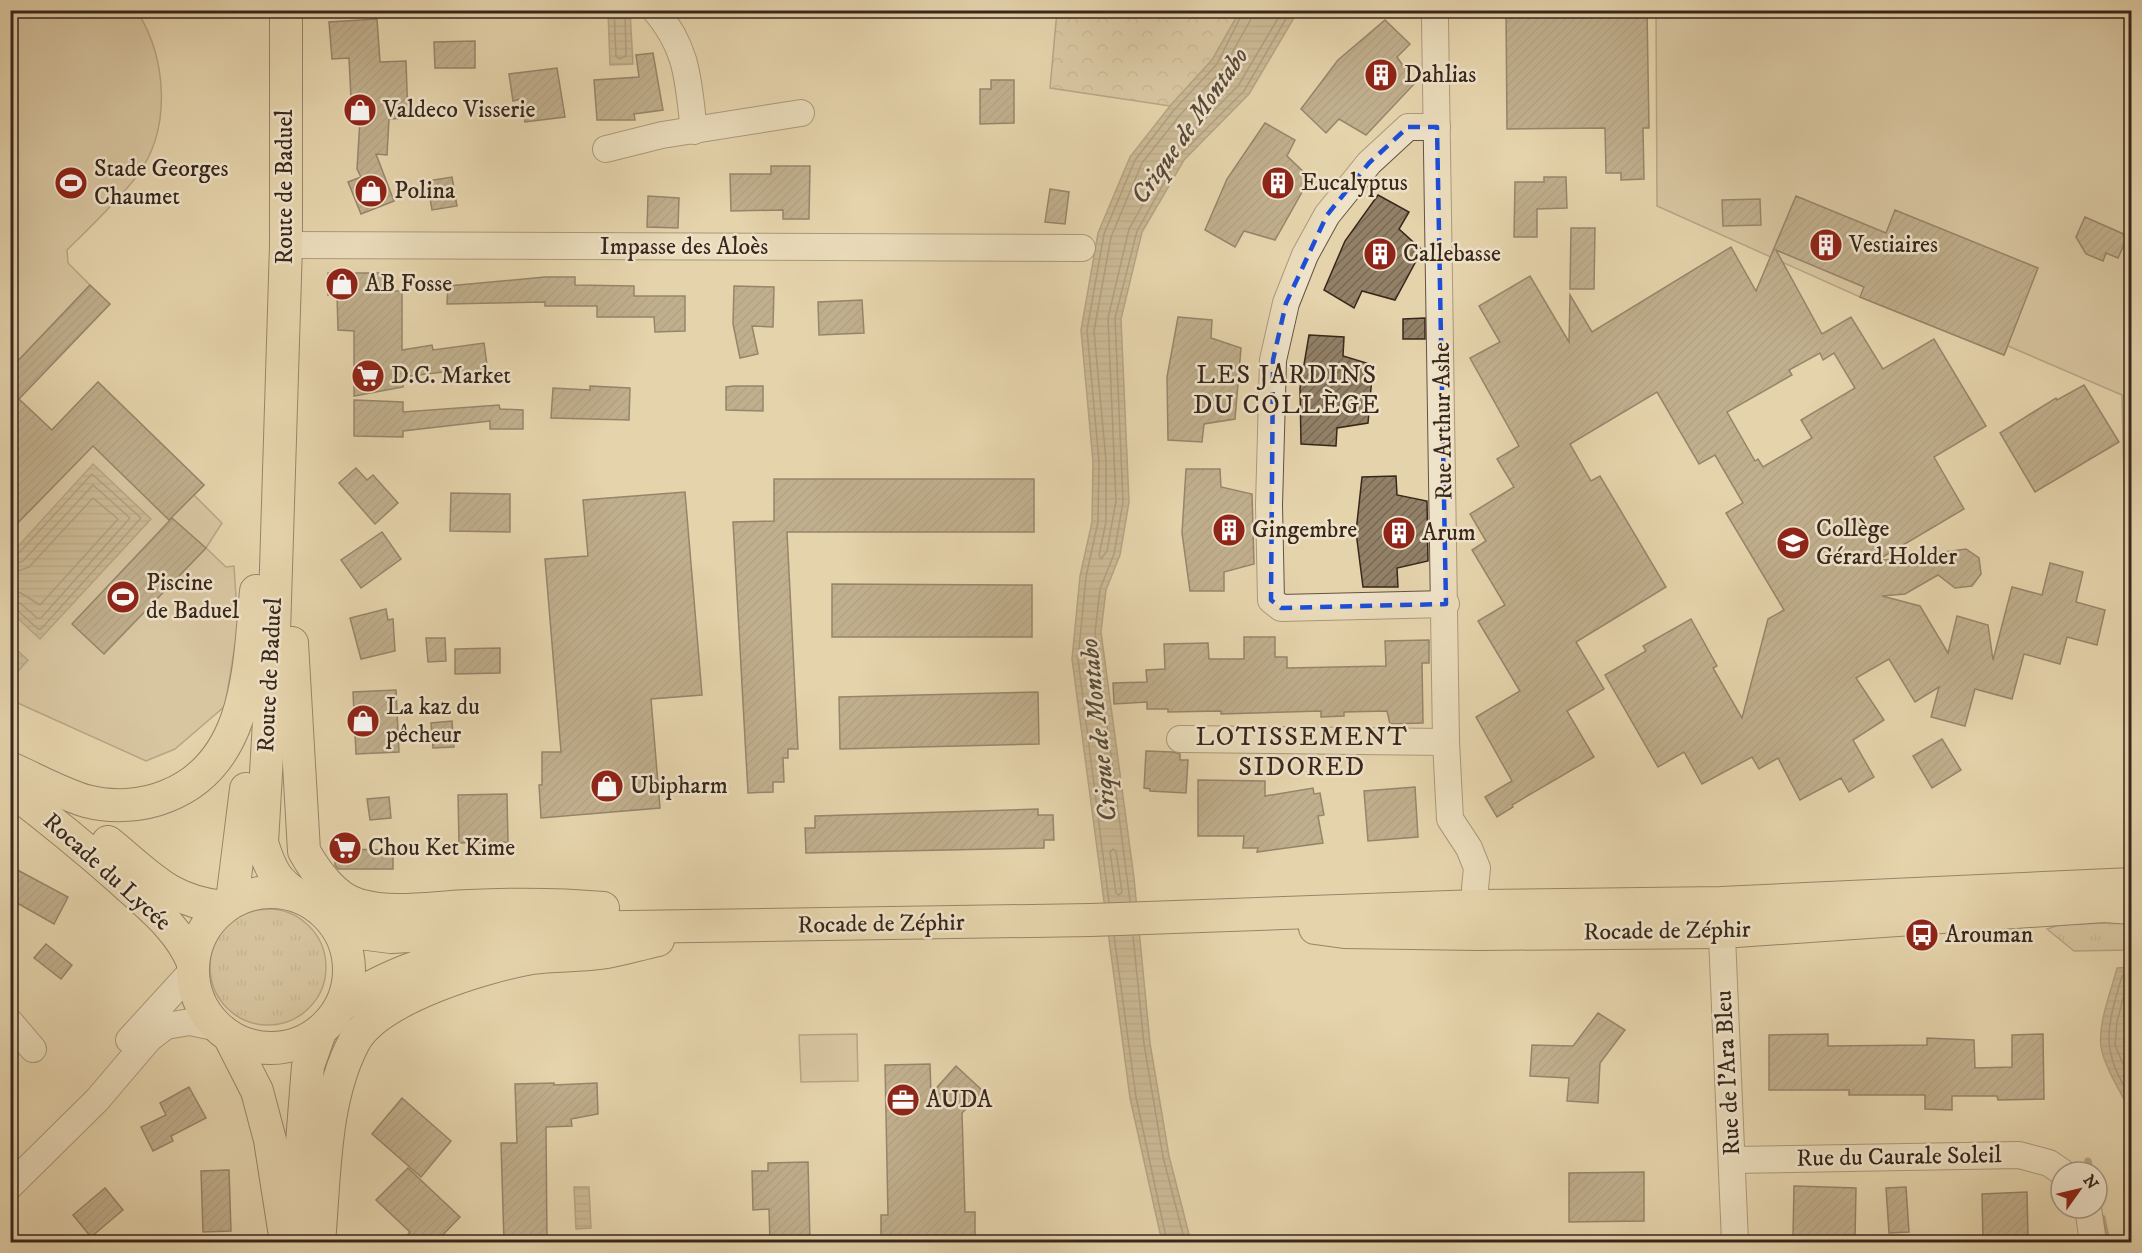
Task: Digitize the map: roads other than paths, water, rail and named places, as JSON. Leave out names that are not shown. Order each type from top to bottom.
[{"type":"main road","name":"Route de Baduel","points":[[286,10],[286,245],[274,633],[262,843],[271,870],[284,887],[302,898]]},
{"type":"main road","name":"Route de Baduel","points":[[228,904],[250,752],[279,436]]},
{"type":"main road","points":[[10,768],[88,801],[131,806],[180,792],[200,778],[219,757],[235,731],[247,680],[266,498],[279,436]]},
{"type":"main road","points":[[279,436],[304,851],[315,871],[357,905],[384,909],[532,905],[594,907],[679,914],[717,926]]},
{"type":"main road","name":"Rocade du Lycée","points":[[10,784],[38,794],[70,812],[167,891],[186,901],[228,904]]},
{"type":"main road","name":"Rocade du Lycée","points":[[10,789],[69,835],[163,919],[183,940],[193,967]]},
{"type":"main road","name":"Rocade de Zéphir","points":[[1721,917],[2132,884]]},
{"type":"main road","points":[[224,1032],[244,1043],[275,1049],[306,1041],[320,1032],[341,1006],[348,979],[348,952],[331,919],[302,898],[279,892],[262,892],[228,904],[206,926],[199,937],[193,967],[200,1002],[224,1032],[257,1091],[270,1140],[286,1242]]},
{"type":"main road","name":"Rocade de Zéphir","points":[[331,919],[359,933],[391,937],[561,928],[1090,920],[1202,915],[1344,932],[1477,909],[1721,917],[2092,906],[2132,908]]},
{"type":"main road","points":[[319,1242],[332,1110],[340,1076],[355,1040],[374,1018],[400,1000],[478,973],[531,958],[602,953],[717,926]]},
{"type":"main road","name":"Rocade de Zéphir","points":[[341,1006],[365,988],[407,970],[466,951],[561,928]]},
{"type":"main road","points":[[300,1242],[302,1142],[308,1066],[320,1032]]},
{"type":"street","points":[[657,13],[680,45],[694,131]]},
{"type":"street","name":"Rue Arthur Ashe","points":[[1435,19],[1446,604],[1446,742],[1450,819],[1469,848],[1478,868],[1477,909]]},
{"type":"street","points":[[606,149],[662,135],[801,113]]},
{"type":"street","points":[[1437,127],[1408,127],[1369,163],[1327,215],[1305,255],[1286,303],[1273,360],[1269,505],[1271,600],[1281,608],[1446,604]]},
{"type":"street","name":"Impasse des Aloès","points":[[286,245],[1082,248]]},
{"type":"street","points":[[1180,739],[1446,742]]},
{"type":"street","name":"Rue de l'Ara Bleu","points":[[1721,917],[1735,1242]]},
{"type":"street","points":[[63,1132],[123,1047],[193,967]]},
{"type":"street","points":[[10,1022],[33,1049]]},
{"type":"street","points":[[10,1186],[97,1100],[150,1039],[166,1026],[190,1022],[224,1032]]},
{"type":"street","name":"Rue du Caurale Soleil","points":[[1733,1160],[2019,1155],[2049,1163]]},
{"type":"street","points":[[2090,1220],[2093,1242]]},
{"type":"water","points":[[608,11],[630,11],[633,64],[610,65]]},
{"type":"water","name":"Crique de Montabo","points":[[1240,11],[1298,11],[1249,94],[1184,160],[1142,232],[1121,319],[1129,502],[1120,555],[1106,590],[1101,632],[1134,878],[1150,1043],[1169,1156],[1191,1242],[1162,1242],[1130,1098],[1072,659],[1080,576],[1092,522],[1093,462],[1081,330],[1098,233],[1130,157],[1170,106],[1212,60]]},
{"type":"water","points":[[93,464],[151,519],[40,639],[11,612],[11,554]]},
{"type":"water","points":[[10,644],[28,660],[11,679],[10,679]]},
{"type":"water","points":[[2132,967],[2131,1112],[2106,1063],[2101,1047],[2101,1027],[2117,968]]},
{"type":"water","points":[[574,1187],[589,1187],[591,1228],[576,1229]]},
{"type":"waterway","points":[[2102,1220],[2107,1242]]},
{"type":"place","name":"Dahlias","points":[[1381,75]]},
{"type":"place","name":"Valdeco Visserie","points":[[360,110]]},
{"type":"place","name":"Stade Georges Chaumet","points":[[71,183]]},
{"type":"place","name":"Eucalyptus","points":[[1278,183]]},
{"type":"place","name":"Polina","points":[[371,191]]},
{"type":"place","name":"Vestiaires","points":[[1826,245]]},
{"type":"place","name":"Callebasse","points":[[1380,254]]},
{"type":"place","name":"AB Fosse","points":[[342,284]]},
{"type":"place","name":"D.C. Market","points":[[368,376]]},
{"type":"place","name":"Gingembre","points":[[1229,530]]},
{"type":"place","name":"Arum","points":[[1399,533]]},
{"type":"place","name":"Collège Gérard Holder","points":[[1793,543]]},
{"type":"place","name":"Piscine de Baduel","points":[[123,597]]},
{"type":"place","name":"La kaz du pêcheur","points":[[363,721]]},
{"type":"place","name":"Ubipharm","points":[[607,786]]},
{"type":"place","name":"Chou Ket Kime","points":[[345,848]]},
{"type":"place","name":"Arouman","points":[[1922,935]]},
{"type":"place","name":"AUDA","points":[[903,1100]]},
{"type":"district","name":"LES JARDINS DU COLLÈGE","points":[[1287,390]]},
{"type":"district","name":"LOTISSEMENT SIDORED","points":[[1302,752]]}]
